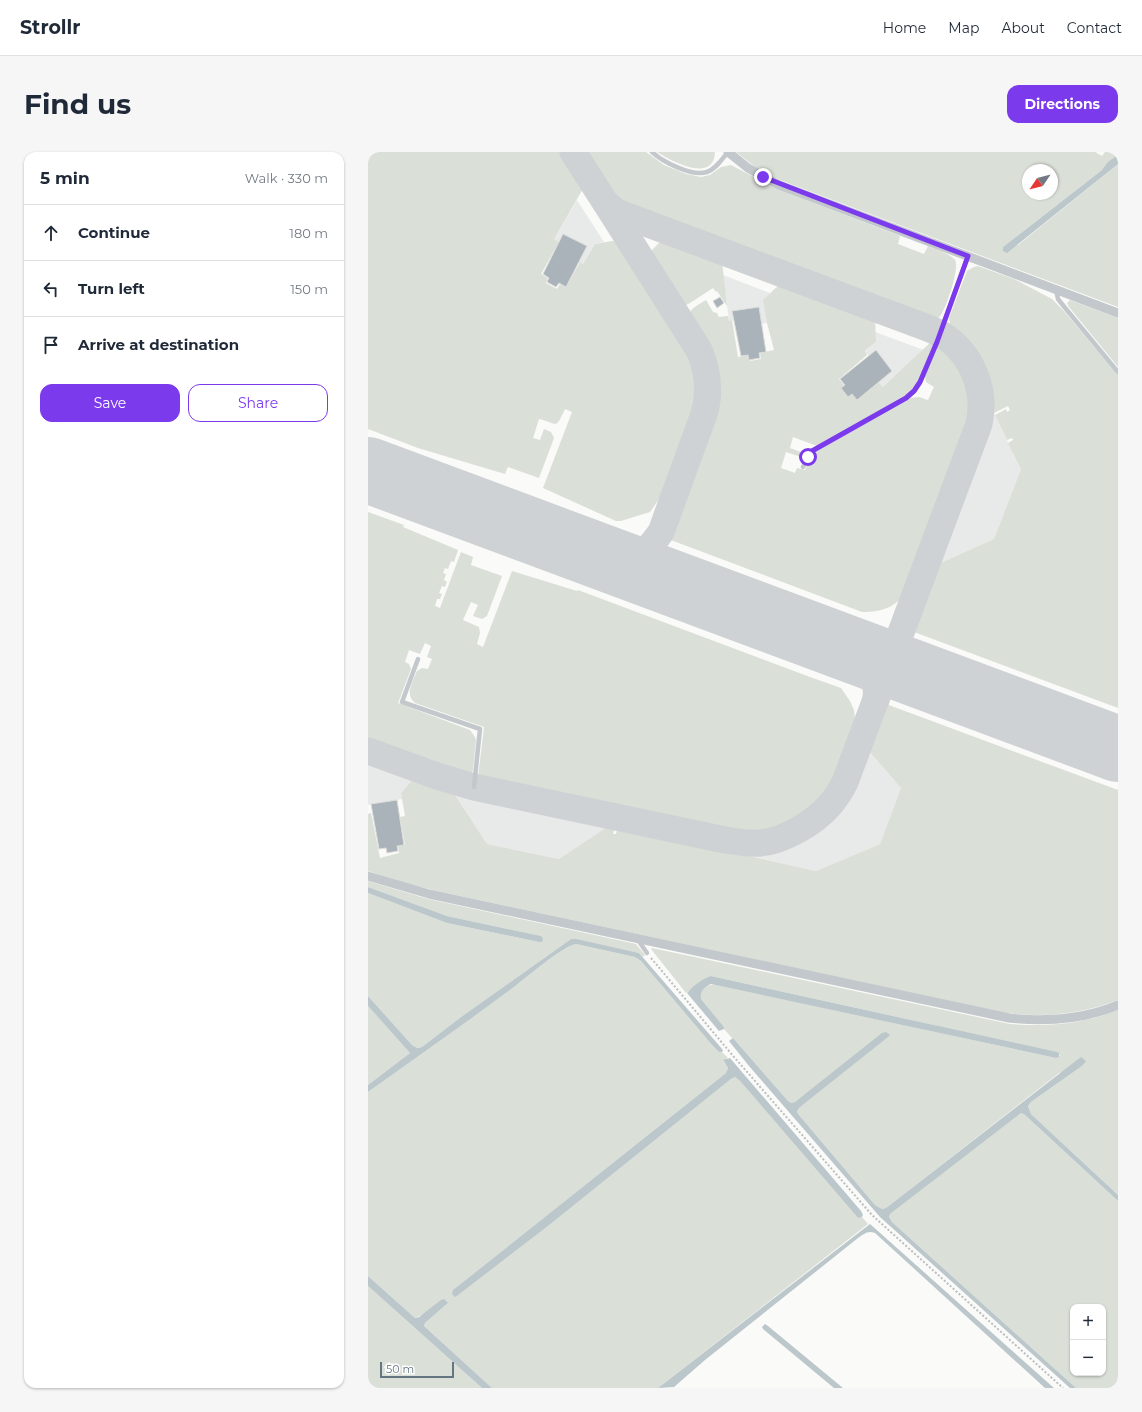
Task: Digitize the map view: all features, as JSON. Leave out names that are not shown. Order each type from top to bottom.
[{"type":"street","points":[[728,152],[748,168],[779,184],[1118,312]]},
{"type":"street","points":[[368,876],[429,894],[1009,1018],[1033,1021],[1069,1019],[1107,1010],[1118,1005]]},
{"type":"lane","points":[[652,152],[665,162],[678,168],[702,173],[715,167],[728,152]]},
{"type":"lane","points":[[803,467],[812,451],[906,398],[914,391],[920,382],[937,342],[968,256]]},
{"type":"lane","points":[[1055,289],[1058,299],[1118,372]]},
{"type":"lane","points":[[418,659],[402,702],[480,729],[474,787]]},
{"type":"lane","points":[[638,939],[647,953]]},
{"type":"path","points":[[647,953],[872,1216],[1063,1388]]},
{"type":"shaded area","points":[[368,152],[562,152],[584,187],[554,239],[559,242],[541,274],[548,278],[546,283],[557,289],[560,284],[566,287],[580,262],[583,264],[595,244],[618,240],[684,342],[697,369],[700,390],[696,410],[664,492],[650,512],[621,521],[616,521],[543,488],[572,412],[565,409],[560,420],[556,424],[539,419],[533,438],[540,440],[544,429],[551,432],[554,438],[539,478],[508,467],[505,474],[418,448],[368,429]]},
{"type":"shaded area","points":[[584,152],[646,152],[664,165],[686,174],[701,177],[710,175],[721,167],[731,165],[777,189],[900,236],[898,244],[924,254],[928,246],[942,252],[953,258],[956,264],[952,288],[943,312],[937,319],[932,319],[620,203],[613,196]]},
{"type":"shaded area","points":[[657,152],[715,152],[713,162],[707,167],[700,168],[681,164]]},
{"type":"shaded area","points":[[736,152],[1095,152],[1102,156],[1105,152],[1118,152],[1118,155],[1102,170],[1003,247],[1018,245],[1118,164],[1118,307],[780,180],[758,169]]},
{"type":"shaded area","points":[[1118,155],[1118,164],[1007,253],[1003,251],[1003,247],[1102,170],[1108,162]]},
{"type":"shaded area","points":[[577,200],[604,242],[595,244],[583,264],[578,262],[559,242],[554,239]]},
{"type":"shaded area","points":[[667,241],[722,261],[727,306],[717,291],[716,292],[713,288],[686,305],[681,304],[652,258],[652,250],[660,242]]},
{"type":"shaded area","points":[[978,266],[1014,279],[1052,299],[1118,375],[1118,708],[914,632],[914,625],[936,565],[994,539],[1021,469],[1008,443],[1013,440],[1012,438],[1007,440],[995,415],[1006,409],[1007,412],[1010,410],[1008,406],[994,413],[987,382],[981,366],[968,345],[950,324],[949,318],[967,271]]},
{"type":"shaded area","points":[[723,275],[770,293],[764,300],[767,323],[762,324],[758,307],[733,311],[734,320],[729,321]]},
{"type":"shaded area","points":[[781,283],[875,318],[876,342],[865,351],[867,355],[839,379],[844,385],[841,388],[848,397],[852,394],[857,400],[878,382],[883,387],[933,340],[935,341],[918,381],[909,393],[817,446],[793,437],[790,448],[806,454],[804,458],[786,452],[781,468],[795,473],[797,468],[805,470],[814,453],[910,398],[919,397],[928,400],[934,387],[926,382],[925,376],[939,344],[956,360],[962,369],[969,387],[971,397],[970,420],[907,590],[893,605],[882,610],[862,612],[668,539],[714,415],[718,391],[715,365],[709,348],[689,315],[691,310],[706,300],[713,312],[717,313],[719,317],[728,316],[729,321],[732,320],[738,357],[749,355],[750,361],[761,359],[760,353],[774,350],[763,300]]},
{"type":"shaded area","points":[[1070,300],[1118,318],[1118,367],[1069,307],[1067,303]]},
{"type":"shaded area","points":[[875,332],[924,350],[883,387],[878,382],[892,370],[876,351],[869,356],[865,352],[876,342]]},
{"type":"shaded area","points":[[991,407],[1021,469],[994,539],[936,565]]},
{"type":"shaded area","points":[[368,512],[404,525],[403,527],[458,550],[454,562],[451,561],[448,569],[445,568],[443,573],[446,574],[444,580],[447,582],[445,587],[442,586],[439,593],[442,594],[440,599],[437,599],[435,606],[440,608],[461,552],[473,557],[471,565],[502,576],[487,616],[482,619],[473,616],[478,605],[471,602],[463,620],[479,627],[480,633],[477,644],[483,647],[512,571],[577,591],[578,590],[841,688],[854,710],[856,727],[830,789],[820,802],[805,815],[794,821],[767,830],[748,832],[715,828],[600,805],[478,777],[484,727],[415,703],[410,696],[410,687],[417,671],[422,668],[428,669],[432,659],[427,657],[431,646],[425,643],[420,654],[409,650],[405,662],[409,664],[411,669],[398,703],[470,730],[476,740],[473,770],[471,775],[419,760],[368,741]]},
{"type":"shaded area","points":[[886,704],[1118,790],[1118,1000],[1089,1009],[1059,1014],[1029,1015],[999,1012],[442,892],[412,885],[368,871],[368,814],[371,813],[380,858],[399,853],[398,846],[405,845],[400,817],[405,816],[401,793],[414,778],[452,790],[487,844],[559,859],[610,825],[615,826],[613,834],[616,834],[618,826],[816,871],[880,844],[901,788],[868,750]]},
{"type":"shaded area","points":[[868,750],[901,788],[880,844],[816,871],[743,854],[767,851],[786,846],[807,836],[824,825],[838,812],[848,799]]},
{"type":"shaded area","points":[[368,760],[414,778],[401,793],[402,799],[368,805]]},
{"type":"shaded area","points":[[453,791],[610,825],[559,859],[487,844]]},
{"type":"shaded area","points":[[368,881],[428,899],[636,944],[645,955],[643,957],[639,953],[571,939],[461,1017],[422,1047],[417,1048],[412,1045],[368,996],[368,893],[447,923],[542,942],[540,936],[447,916],[368,887]]},
{"type":"shaded area","points":[[368,887],[447,916],[541,936],[543,939],[542,942],[539,942],[447,923],[368,893]]},
{"type":"shaded area","points":[[571,939],[639,953],[723,1050],[722,1052],[719,1052],[712,1045],[641,961],[635,957],[576,944],[554,956],[460,1027],[368,1092],[368,1085],[410,1053],[368,1006],[368,996],[412,1045],[417,1048],[422,1047],[461,1017]]},
{"type":"shaded area","points":[[576,944],[635,957],[641,961],[712,1045],[728,1058],[723,1061],[728,1068],[726,1073],[453,1290],[553,1222],[735,1077],[858,1218],[862,1217],[868,1224],[658,1388],[492,1388],[424,1326],[425,1323],[448,1303],[415,1318],[368,1276],[368,1092],[460,1027],[554,956]]},
{"type":"shaded area","points":[[651,949],[1010,1024],[1051,1025],[1092,1019],[1118,1010],[1118,1195],[1031,1114],[1028,1106],[1031,1102],[1082,1066],[1059,1073],[886,1208],[882,1209],[875,1205],[797,1112],[799,1108],[890,1035],[795,1102],[791,1103],[724,1029],[724,1027],[701,999],[701,992],[704,988],[710,985],[717,985],[1056,1058],[1060,1055],[907,1019],[711,976],[686,993]]},
{"type":"shaded area","points":[[711,976],[1057,1052],[1059,1053],[1059,1057],[1056,1058],[711,984],[706,986],[703,990],[701,999],[724,1027],[724,1029],[719,1031],[687,993],[698,983]]},
{"type":"shaded area","points":[[368,1006],[410,1053],[368,1085]]},
{"type":"shaded area","points":[[886,1032],[890,1035],[888,1037],[799,1108],[797,1112],[875,1205],[882,1209],[886,1208],[1081,1057],[1086,1061],[1082,1066],[1031,1102],[1028,1106],[1031,1114],[1118,1195],[1118,1201],[1025,1115],[1021,1113],[890,1214],[889,1217],[892,1222],[1076,1388],[1070,1388],[880,1217],[729,1041],[733,1038],[791,1103],[795,1102],[882,1033]]},
{"type":"shaded area","points":[[730,1058],[861,1211],[863,1215],[862,1217],[858,1218],[735,1077],[553,1222],[458,1295],[455,1297],[452,1294],[453,1290],[726,1073],[728,1068],[723,1060]]},
{"type":"shaded area","points":[[1019,1113],[1025,1115],[1118,1201],[1118,1388],[1076,1388],[892,1222],[889,1217],[890,1214]]},
{"type":"shaded area","points":[[870,1224],[1054,1388],[1045,1388],[875,1233],[870,1232],[858,1238],[705,1360],[674,1387],[658,1388]]},
{"type":"shaded area","points":[[368,1276],[415,1318],[419,1317],[444,1299],[448,1303],[425,1323],[424,1326],[492,1388],[482,1388],[368,1286]]},
{"type":"shaded area","points":[[368,1286],[482,1388],[368,1388]]},
{"type":"shaded area","points":[[765,1324],[843,1388],[834,1388],[763,1329],[762,1327]]},
{"type":"building","points":[[563,234],[587,246],[566,287],[559,283],[556,287],[547,282],[549,278],[543,274]]},
{"type":"building","points":[[720,297],[724,303],[717,308],[713,301]]},
{"type":"building","points":[[759,307],[766,352],[759,353],[760,358],[749,360],[748,355],[741,356],[732,311]]},
{"type":"building","points":[[876,350],[892,371],[857,400],[852,394],[848,397],[841,388],[845,385],[840,379]]},
{"type":"building","points":[[397,800],[404,845],[397,846],[398,851],[387,853],[386,848],[379,849],[371,804]]},
{"type":"taxiway","points":[[368,751],[437,776],[474,787],[725,840],[747,843],[769,842],[798,830],[816,818],[830,805],[845,782],[979,424],[981,400],[976,376],[964,355],[944,336],[925,327],[616,212],[605,202],[573,152]]},
{"type":"taxiway","points":[[600,557],[623,560],[635,557],[650,546],[661,532],[704,414],[708,389],[705,366],[699,350],[607,205]]},
{"type":"taxiway","points":[[851,650],[864,660],[872,671],[876,684],[876,700]]},
{"type":"runway","points":[[368,470],[1118,749]]},
{"type":"route","points":[[763,177],[968,256],[937,342],[920,382],[914,391],[906,398],[812,451],[808,457]]}]
